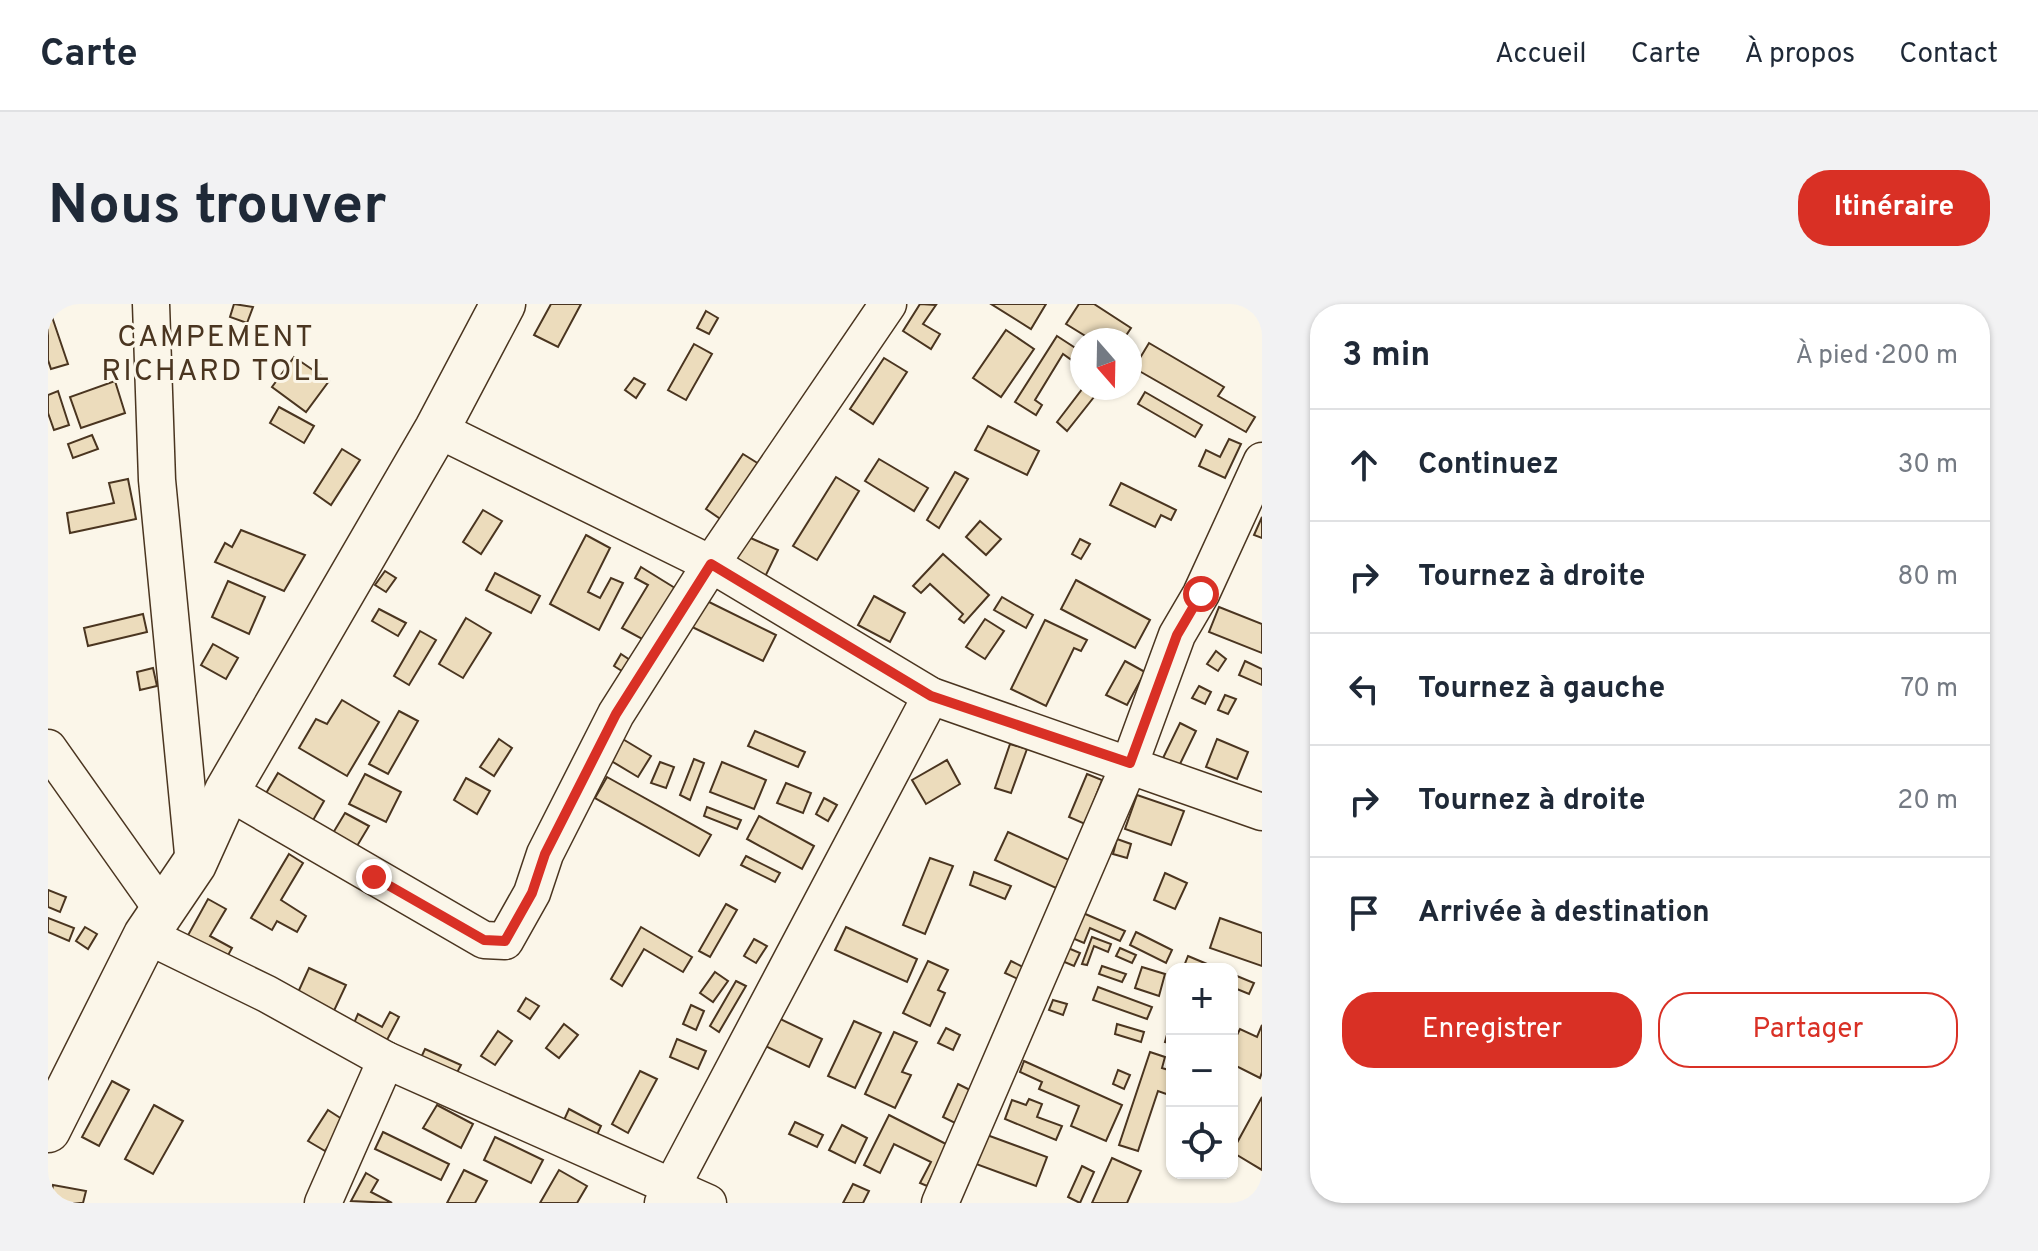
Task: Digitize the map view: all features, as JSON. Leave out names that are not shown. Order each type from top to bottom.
[{"type":"street","points":[[151,304],[157,480],[194,864]]},
{"type":"street","points":[[48,1130],[155,924],[194,864],[227,791],[437,429],[503,304]]},
{"type":"street","points":[[227,791],[484,940],[505,941],[532,893],[545,854],[616,714],[711,564],[888,304]]},
{"type":"street","points":[[437,429],[711,564],[931,696],[1130,763],[1262,812]]},
{"type":"street","points":[[940,1203],[1130,763],[1177,635],[1201,594],[1262,461]]},
{"type":"street","points":[[666,1196],[931,696]]},
{"type":"street","points":[[48,748],[155,924],[267,994],[386,1060],[666,1196],[708,1203]]},
{"type":"street","points":[[323,1203],[386,1060]]},
{"type":"building","points":[[234,304],[253,307],[247,323],[230,317]]},
{"type":"building","points":[[551,304],[581,304],[558,347],[534,335]]},
{"type":"building","points":[[920,304],[936,305],[923,324],[940,334],[931,349],[903,331]]},
{"type":"building","points":[[991,304],[1046,304],[1031,329]]},
{"type":"building","points":[[1079,304],[1094,304],[1131,328],[1072,328],[1066,324]]},
{"type":"building","points":[[48,305],[68,364],[51,369],[48,360]]},
{"type":"building","points":[[706,311],[718,318],[709,334],[697,328]]},
{"type":"building","points":[[1006,330],[1034,349],[1001,397],[973,378]]},
{"type":"building","points":[[1057,336],[1070,344],[1070,359],[1063,354],[1035,400],[1042,405],[1036,415],[1015,402]]},
{"type":"building","points":[[1149,343],[1224,387],[1218,396],[1255,417],[1246,432],[1142,373],[1142,355]]},
{"type":"building","points":[[694,344],[712,354],[686,400],[668,390]]},
{"type":"building","points":[[294,357],[329,381],[306,412],[272,387]]},
{"type":"building","points":[[884,358],[907,372],[873,424],[850,409]]},
{"type":"building","points":[[634,378],[645,384],[636,398],[625,390]]},
{"type":"building","points":[[115,381],[125,413],[81,428],[70,397]]},
{"type":"building","points":[[58,391],[69,425],[54,430],[48,413],[48,395]]},
{"type":"building","points":[[1145,392],[1202,425],[1195,437],[1138,404]]},
{"type":"building","points":[[1074,400],[1092,400],[1067,431],[1057,422]]},
{"type":"building","points":[[279,407],[314,426],[304,443],[270,423]]},
{"type":"building","points":[[988,426],[1039,451],[1027,475],[975,450]]},
{"type":"building","points":[[92,435],[98,449],[73,458],[68,444]]},
{"type":"building","points":[[1229,439],[1241,444],[1225,478],[1199,466],[1206,450],[1220,457]]},
{"type":"building","points":[[342,449],[360,460],[331,505],[314,493]]},
{"type":"building","points":[[743,454],[759,464],[722,520],[706,509]]},
{"type":"building","points":[[879,459],[928,488],[914,511],[865,481]]},
{"type":"building","points":[[955,472],[968,479],[939,528],[927,520]]},
{"type":"building","points":[[836,477],[859,491],[817,560],[793,546]]},
{"type":"building","points":[[128,479],[136,519],[70,533],[67,513],[114,503],[109,483]]},
{"type":"building","points":[[1121,483],[1176,510],[1171,520],[1161,515],[1155,527],[1110,505]]},
{"type":"building","points":[[483,510],[502,521],[481,554],[463,542]]},
{"type":"building","points":[[1262,517],[1262,538],[1254,535]]},
{"type":"building","points":[[980,521],[1001,539],[986,555],[966,537]]},
{"type":"building","points":[[241,530],[305,555],[284,591],[215,562],[225,543],[232,547]]},
{"type":"building","points":[[586,535],[610,548],[588,592],[600,598],[611,578],[623,583],[599,630],[550,604]]},
{"type":"building","points":[[746,536],[778,550],[762,583],[731,569]]},
{"type":"building","points":[[1080,539],[1090,544],[1081,559],[1072,554]]},
{"type":"building","points":[[943,554],[989,595],[964,623],[959,619],[963,614],[930,584],[921,593],[913,586]]},
{"type":"building","points":[[641,567],[675,588],[644,640],[622,628],[648,585],[635,578]]},
{"type":"building","points":[[385,571],[396,578],[386,592],[375,585]]},
{"type":"building","points":[[495,573],[540,596],[531,613],[486,590]]},
{"type":"building","points":[[1076,580],[1150,620],[1135,648],[1061,609]]},
{"type":"building","points":[[228,581],[265,597],[249,634],[212,617]]},
{"type":"building","points":[[874,596],[905,613],[890,642],[858,625]]},
{"type":"building","points":[[1002,597],[1033,615],[1026,628],[994,610]]},
{"type":"building","points":[[703,599],[776,635],[763,661],[690,626]]},
{"type":"building","points":[[1219,607],[1262,624],[1262,653],[1209,632]]},
{"type":"building","points":[[379,609],[406,623],[398,636],[372,621]]},
{"type":"building","points":[[143,614],[147,632],[88,646],[84,628]]},
{"type":"building","points":[[466,618],[491,633],[463,678],[439,664]]},
{"type":"building","points":[[985,619],[1004,631],[985,659],[966,647]]},
{"type":"building","points":[[1045,620],[1087,640],[1081,651],[1074,648],[1046,706],[1011,689]]},
{"type":"building","points":[[420,631],[436,640],[409,685],[394,676]]},
{"type":"building","points":[[213,644],[238,658],[226,679],[201,665]]},
{"type":"building","points":[[1216,651],[1226,659],[1218,671],[1207,664]]},
{"type":"building","points":[[621,654],[633,662],[625,673],[614,666]]},
{"type":"building","points":[[1125,661],[1145,672],[1127,705],[1106,695]]},
{"type":"building","points":[[1245,661],[1262,669],[1262,685],[1239,675]]},
{"type":"building","points":[[153,668],[157,686],[140,690],[137,672]]},
{"type":"building","points":[[1199,686],[1211,692],[1205,704],[1192,698]]},
{"type":"building","points":[[1225,695],[1236,699],[1228,714],[1218,710]]},
{"type":"building","points":[[342,700],[379,722],[347,776],[299,748],[316,719],[327,724]]},
{"type":"building","points":[[399,711],[418,721],[388,774],[369,764]]},
{"type":"building","points":[[1180,723],[1196,731],[1179,766],[1163,758]]},
{"type":"building","points":[[755,731],[805,752],[798,767],[748,746]]},
{"type":"building","points":[[621,738],[651,756],[638,777],[608,759]]},
{"type":"building","points":[[499,739],[512,748],[494,776],[480,767]]},
{"type":"building","points":[[1217,739],[1248,752],[1237,779],[1206,767]]},
{"type":"building","points":[[1010,744],[1027,749],[1011,793],[995,788]]},
{"type":"building","points":[[694,759],[704,763],[690,800],[680,795]]},
{"type":"building","points":[[947,760],[960,784],[926,804],[912,780]]},
{"type":"building","points":[[660,762],[674,767],[666,788],[651,783]]},
{"type":"building","points":[[722,762],[766,780],[754,809],[710,792]]},
{"type":"building","points":[[278,773],[324,801],[312,822],[265,795]]},
{"type":"building","points":[[365,774],[401,792],[386,822],[349,804]]},
{"type":"building","points":[[1087,774],[1102,780],[1085,824],[1069,817]]},
{"type":"building","points":[[607,777],[711,835],[699,856],[595,798]]},
{"type":"building","points":[[466,778],[490,791],[477,814],[454,800]]},
{"type":"building","points":[[786,783],[811,793],[803,813],[777,803]]},
{"type":"building","points":[[1137,795],[1184,811],[1171,845],[1125,829]]},
{"type":"building","points":[[824,798],[837,805],[828,821],[816,814]]},
{"type":"building","points":[[707,807],[741,820],[737,829],[704,816]]},
{"type":"building","points":[[345,813],[369,826],[357,846],[333,833]]},
{"type":"building","points":[[759,816],[814,846],[802,869],[747,839]]},
{"type":"building","points":[[1008,832],[1069,860],[1056,888],[995,860]]},
{"type":"building","points":[[1117,839],[1131,844],[1127,858],[1113,854]]},
{"type":"building","points":[[289,854],[303,863],[281,900],[306,916],[297,932],[277,921],[272,930],[251,918]]},
{"type":"building","points":[[746,856],[780,873],[775,882],[741,865]]},
{"type":"building","points":[[930,858],[953,866],[925,934],[903,925]]},
{"type":"building","points":[[974,872],[1011,886],[1005,899],[970,885]]},
{"type":"building","points":[[1165,873],[1187,883],[1175,909],[1154,900]]},
{"type":"building","points":[[48,890],[66,897],[60,912],[48,907]]},
{"type":"building","points":[[208,899],[226,909],[210,936],[232,948],[226,959],[187,937]]},
{"type":"building","points":[[726,904],[737,910],[710,957],[699,951]]},
{"type":"building","points":[[1083,913],[1125,931],[1120,941],[1090,928],[1084,943],[1072,938]]},
{"type":"building","points":[[48,918],[74,928],[69,941],[48,932]]},
{"type":"building","points":[[1220,918],[1262,933],[1262,966],[1210,948]]},
{"type":"building","points":[[85,927],[97,934],[88,949],[76,941]]},
{"type":"building","points":[[641,927],[692,957],[683,972],[644,949],[622,986],[611,979]]},
{"type":"building","points":[[846,927],[917,959],[907,982],[835,950]]},
{"type":"building","points":[[1136,932],[1172,950],[1166,963],[1130,945]]},
{"type":"building","points":[[1092,937],[1111,944],[1108,952],[1094,946],[1087,965],[1082,964]]},
{"type":"building","points":[[754,939],[767,946],[756,963],[744,956]]},
{"type":"building","points":[[1068,948],[1080,953],[1074,966],[1062,961]]},
{"type":"building","points":[[1120,948],[1136,955],[1132,963],[1116,956]]},
{"type":"building","points":[[1188,956],[1205,963],[1185,963]]},
{"type":"building","points":[[928,961],[948,970],[938,990],[945,993],[930,1026],[903,1013]]},
{"type":"building","points":[[1011,961],[1023,967],[1018,979],[1005,973]]},
{"type":"building","points":[[1102,966],[1126,974],[1122,982],[1099,974]]},
{"type":"building","points":[[1142,967],[1165,974],[1159,996],[1135,988]]},
{"type":"building","points":[[309,968],[346,985],[332,1015],[295,999]]},
{"type":"building","points":[[715,972],[728,981],[713,1002],[700,993]]},
{"type":"building","points":[[1238,976],[1254,983],[1249,994],[1238,989]]},
{"type":"building","points":[[736,981],[746,986],[719,1032],[710,1026]]},
{"type":"building","points":[[1098,987],[1152,1007],[1147,1019],[1093,1000]]},
{"type":"building","points":[[526,998],[539,1006],[530,1019],[518,1011]]},
{"type":"building","points":[[1053,1000],[1067,1004],[1063,1015],[1049,1010]]},
{"type":"building","points":[[691,1005],[704,1011],[696,1030],[683,1024]]},
{"type":"building","points":[[390,1012],[399,1017],[387,1040],[354,1023],[358,1014],[382,1027]]},
{"type":"building","points":[[772,1015],[822,1039],[809,1067],[759,1043]]},
{"type":"building","points":[[854,1021],[881,1033],[855,1088],[828,1076]]},
{"type":"building","points":[[564,1024],[578,1035],[559,1058],[546,1048]]},
{"type":"building","points":[[1117,1024],[1144,1032],[1141,1042],[1115,1034]]},
{"type":"building","points":[[1262,1025],[1260,1078],[1238,1067],[1240,1029],[1257,1037]]},
{"type":"building","points":[[946,1028],[960,1035],[953,1050],[938,1043]]},
{"type":"building","points":[[498,1031],[512,1041],[495,1065],[481,1056]]},
{"type":"building","points":[[894,1032],[917,1042],[902,1072],[911,1075],[895,1108],[865,1094]]},
{"type":"building","points":[[677,1039],[706,1051],[698,1069],[670,1057]]},
{"type":"building","points":[[425,1049],[461,1065],[453,1080],[418,1064]]},
{"type":"building","points":[[1150,1052],[1165,1057],[1162,1068],[1166,1069],[1166,1094],[1158,1091],[1138,1151],[1119,1145]]},
{"type":"building","points":[[1024,1061],[1122,1105],[1106,1141],[1071,1126],[1079,1106],[1039,1089],[1042,1082],[1020,1072]]},
{"type":"building","points":[[1118,1070],[1130,1075],[1124,1089],[1113,1084]]},
{"type":"building","points":[[640,1071],[657,1079],[628,1133],[612,1124]]},
{"type":"building","points":[[112,1081],[129,1090],[99,1146],[82,1137]]},
{"type":"building","points":[[958,1084],[970,1090],[955,1123],[943,1117]]},
{"type":"building","points":[[1262,1097],[1262,1170],[1238,1156],[1238,1141]]},
{"type":"building","points":[[1029,1099],[1042,1104],[1037,1117],[1062,1126],[1056,1140],[1005,1119],[1012,1100],[1026,1105]]},
{"type":"building","points":[[154,1105],[183,1121],[153,1174],[125,1159]]},
{"type":"building","points":[[437,1105],[473,1124],[461,1148],[423,1128]]},
{"type":"building","points":[[569,1109],[601,1126],[596,1137],[564,1120]]},
{"type":"building","points":[[328,1110],[345,1121],[325,1151],[308,1141]]},
{"type":"building","points":[[889,1115],[948,1145],[927,1186],[920,1183],[931,1162],[894,1144],[880,1173],[864,1165]]},
{"type":"building","points":[[795,1122],[823,1135],[817,1147],[789,1134]]},
{"type":"building","points":[[842,1125],[867,1138],[855,1163],[829,1150]]},
{"type":"building","points":[[383,1132],[449,1164],[441,1180],[375,1149]]},
{"type":"building","points":[[987,1135],[1047,1157],[1036,1186],[976,1164]]},
{"type":"building","points":[[495,1137],[543,1160],[531,1183],[484,1160]]},
{"type":"building","points":[[1112,1158],[1141,1171],[1127,1203],[1092,1203]]},
{"type":"building","points":[[1082,1166],[1094,1172],[1080,1203],[1068,1197]]},
{"type":"building","points":[[464,1170],[487,1181],[475,1203],[447,1203]]},
{"type":"building","points":[[559,1170],[587,1186],[577,1203],[540,1203]]},
{"type":"building","points":[[366,1173],[378,1180],[371,1192],[392,1203],[351,1201]]},
{"type":"building","points":[[853,1184],[869,1191],[863,1203],[843,1203]]},
{"type":"building","points":[[53,1185],[86,1191],[83,1203],[50,1203]]},
{"type":"district","name":"CAMPEMENT RICHARD TOLL","points":[[216,355]]},
{"type":"route","points":[[374,877],[484,940],[505,941],[532,893],[545,854],[616,714],[711,564],[931,696],[1130,763],[1177,635],[1201,594]]}]
